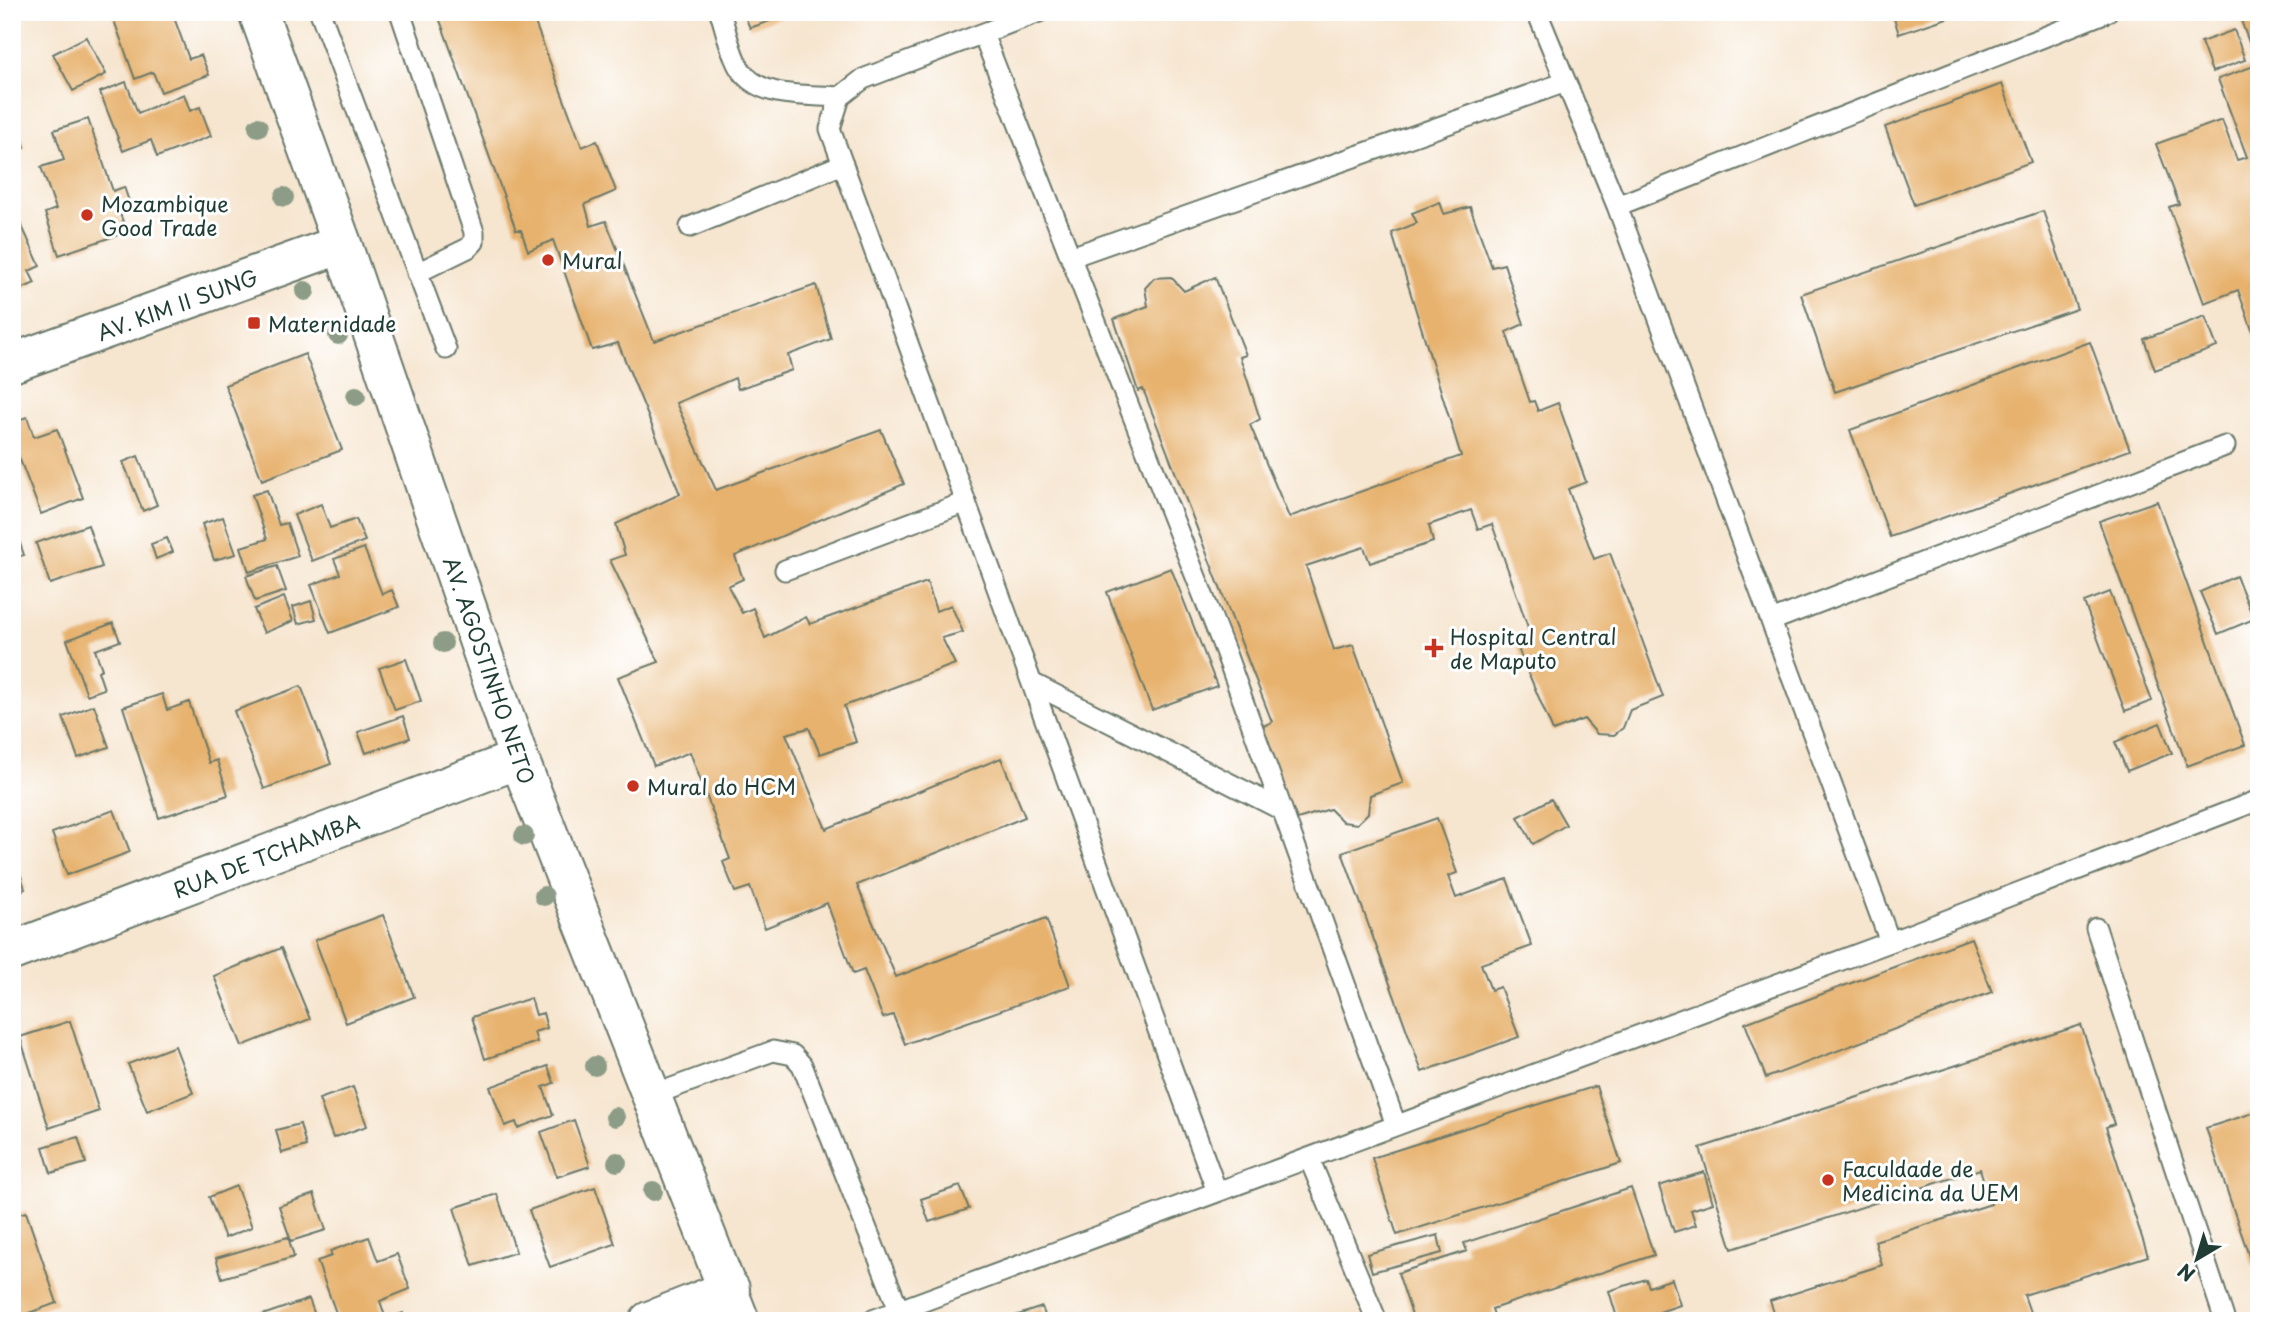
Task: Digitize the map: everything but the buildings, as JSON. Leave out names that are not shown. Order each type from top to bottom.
[{"type":"street","name":"AV. AGOSTINHO NETO","points":[[258,12],[342,244],[519,759],[735,1305]]},
{"type":"street","name":"AV. KIM II SUNG","points":[[12,363],[342,244]]},
{"type":"street","name":"RUA DE TCHAMBA","points":[[12,951],[519,759]]},
{"type":"street","points":[[649,1321],[735,1305]]},
{"type":"lane","points":[[320,12],[446,349]]},
{"type":"lane","points":[[400,12],[474,232],[474,242],[468,248],[417,272]]},
{"type":"lane","points":[[720,12],[740,68],[754,83],[771,91],[840,97]]},
{"type":"lane","points":[[1039,12],[863,79],[840,97],[830,129],[1217,1192]]},
{"type":"lane","points":[[1537,12],[1616,206],[1890,942]]},
{"type":"lane","points":[[1616,206],[2107,12]]},
{"type":"lane","points":[[983,34],[1225,651],[1396,1125]]},
{"type":"lane","points":[[1071,257],[1566,82]]},
{"type":"lane","points":[[690,227],[843,164]]},
{"type":"lane","points":[[1771,621],[2225,446]]},
{"type":"lane","points":[[785,570],[966,502]]},
{"type":"lane","points":[[1032,683],[1283,810]]},
{"type":"lane","points":[[870,1321],[1890,942],[2259,800]]},
{"type":"lane","points":[[2096,928],[2225,1321]]},
{"type":"lane","points":[[653,1095],[773,1051],[793,1055],[802,1065],[899,1310]]},
{"type":"lane","points":[[1310,1158],[1377,1321]]},
{"type":"place","name":"Mozambique Good Trade","points":[[87,215]]},
{"type":"place","name":"Mural","points":[[548,260]]},
{"type":"place","name":"Maternidade","points":[[254,323]]},
{"type":"place","name":"Hospital Central de Maputo","points":[[1434,648]]},
{"type":"place","name":"Mural do HCM","points":[[633,786]]},
{"type":"place","name":"Faculdade de Medicina da UEM","points":[[1828,1180]]}]
